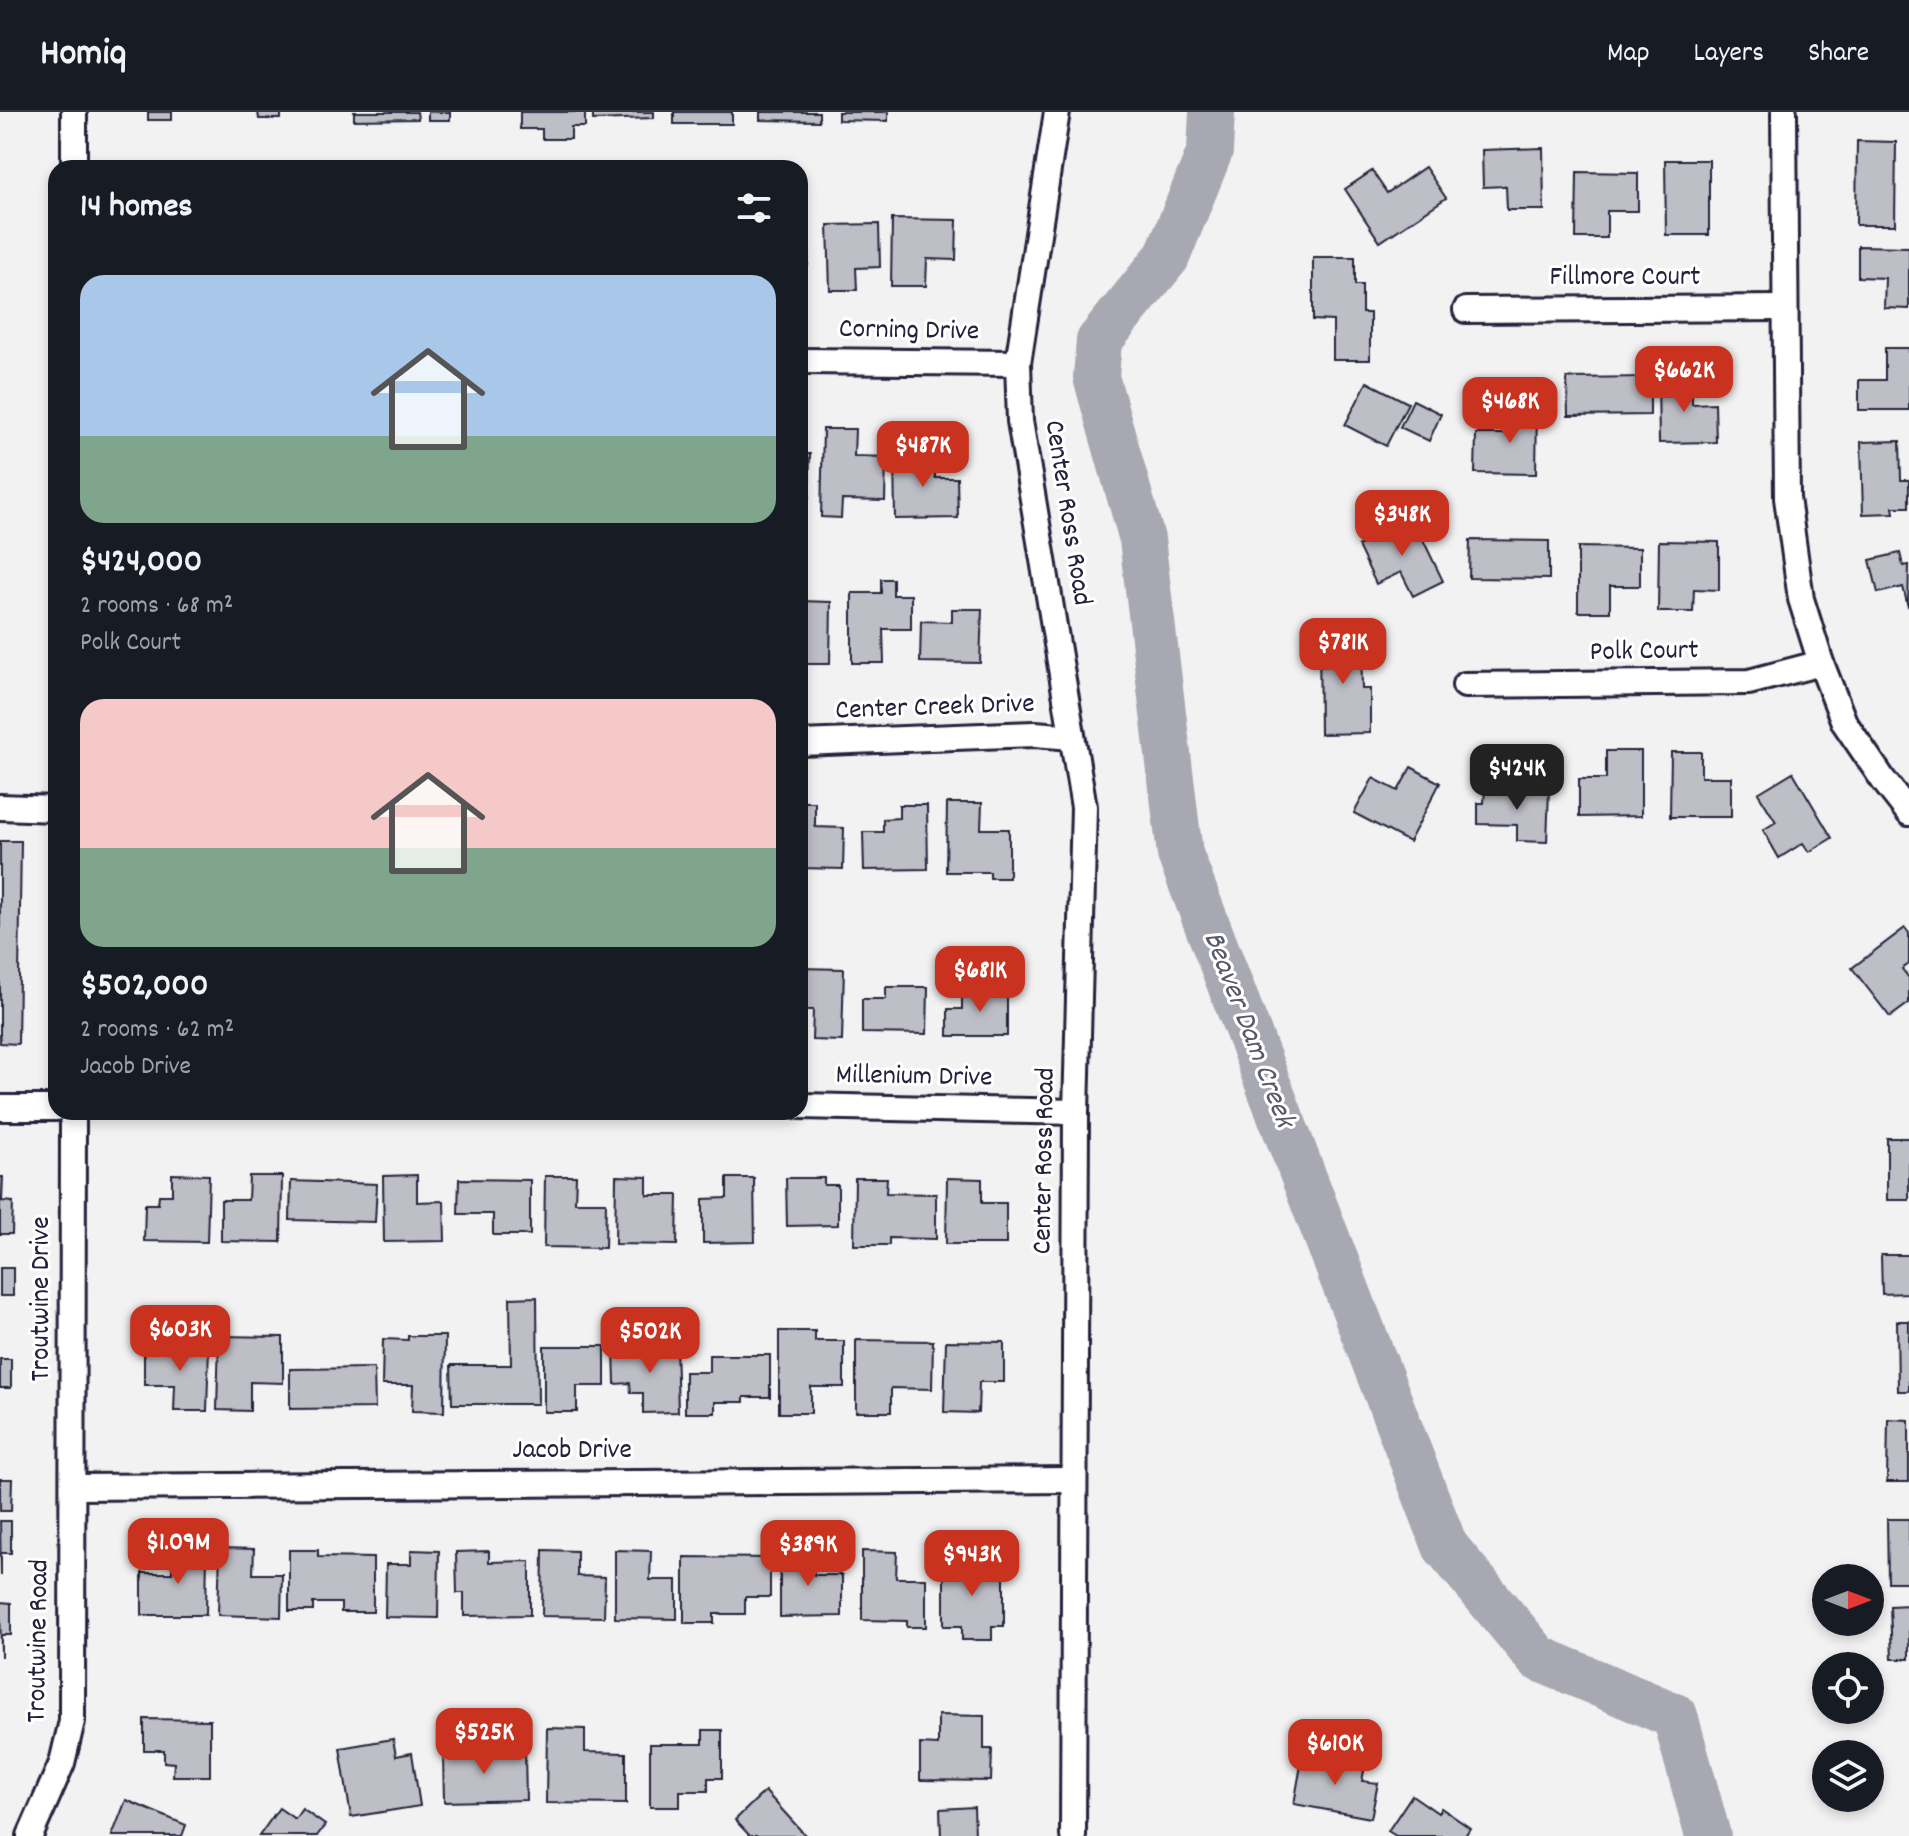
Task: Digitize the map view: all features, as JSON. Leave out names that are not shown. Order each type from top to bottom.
[{"type":"street","points":[[74,112],[74,160]]},
{"type":"street","name":"Center Ross Road","points":[[1057,112],[1018,363],[1020,421],[1084,807],[1076,1112],[1072,1480],[1073,1836]]},
{"type":"street","points":[[1784,112],[1787,498],[1801,599],[1844,722],[1909,813]]},
{"type":"street","name":"Fillmore Court","points":[[1466,310],[1785,308]]},
{"type":"street","name":"Corning Drive","points":[[808,361],[1018,363]]},
{"type":"street","name":"Polk Court","points":[[1465,685],[1749,682],[1821,663]]},
{"type":"street","name":"Center Creek Drive","points":[[808,743],[1035,734],[1072,737]]},
{"type":"street","points":[[0,807],[48,809]]},
{"type":"street","name":"Millenium Drive","points":[[808,1106],[1076,1112]]},
{"type":"street","points":[[0,1108],[48,1108]]},
{"type":"street","name":"Troutwine Drive","points":[[73,1120],[73,1487]]},
{"type":"street","name":"Jacob Drive","points":[[73,1487],[1072,1480]]},
{"type":"street","name":"Troutwine Road","points":[[30,1836],[62,1763],[72,1721],[73,1487]]},
{"type":"building","points":[[148,112],[172,112],[172,120],[148,120]]},
{"type":"building","points":[[258,112],[281,112],[281,119],[259,119]]},
{"type":"building","points":[[354,112],[417,112],[418,119],[354,120]]},
{"type":"building","points":[[428,112],[450,112],[450,120],[428,120]]},
{"type":"building","points":[[520,112],[585,112],[585,127],[571,127],[571,139],[542,139],[542,129],[520,129]]},
{"type":"building","points":[[593,112],[654,112],[654,118],[593,120]]},
{"type":"building","points":[[674,112],[732,112],[732,124],[674,124]]},
{"type":"building","points":[[760,112],[819,112],[819,121],[760,120]]},
{"type":"building","points":[[838,112],[888,112],[888,121],[838,120]]},
{"type":"building","points":[[1857,141],[1896,142],[1895,225],[1856,225]]},
{"type":"building","points":[[1543,148],[1544,210],[1507,210],[1506,186],[1483,187],[1482,150]]},
{"type":"building","points":[[1665,160],[1709,160],[1709,235],[1666,235]]},
{"type":"building","points":[[1425,167],[1446,198],[1380,242],[1345,189],[1372,171],[1387,193]]},
{"type":"building","points":[[1577,172],[1638,173],[1638,211],[1607,211],[1607,238],[1576,238]]},
{"type":"building","points":[[892,219],[957,220],[956,260],[927,259],[926,286],[891,286]]},
{"type":"building","points":[[879,224],[880,267],[856,268],[857,290],[830,290],[828,225]]},
{"type":"building","points":[[1858,246],[1909,247],[1909,309],[1884,308],[1885,278],[1858,277]]},
{"type":"building","points":[[1313,257],[1355,257],[1355,285],[1362,285],[1362,313],[1370,313],[1370,360],[1333,360],[1333,321],[1313,320]]},
{"type":"building","points":[[1885,348],[1909,348],[1909,410],[1859,410],[1859,380],[1885,380]]},
{"type":"building","points":[[1650,377],[1650,415],[1568,416],[1567,378]]},
{"type":"building","points":[[1692,377],[1692,404],[1715,403],[1716,442],[1659,443],[1658,378]]},
{"type":"building","points":[[1367,382],[1408,403],[1386,446],[1345,425]]},
{"type":"building","points":[[1413,400],[1441,414],[1429,441],[1400,427]]},
{"type":"building","points":[[1505,407],[1537,408],[1536,474],[1475,473],[1476,434],[1505,434]]},
{"type":"building","points":[[823,429],[855,429],[854,456],[886,457],[885,501],[842,500],[841,518],[821,517]]},
{"type":"building","points":[[1900,441],[1901,480],[1909,480],[1909,507],[1893,507],[1894,513],[1863,514],[1861,442]]},
{"type":"building","points":[[935,453],[935,478],[957,478],[958,518],[895,519],[894,454]]},
{"type":"building","points":[[808,454],[810,454],[809,497]]},
{"type":"building","points":[[1413,519],[1443,581],[1413,596],[1401,572],[1376,584],[1358,546]]},
{"type":"building","points":[[1470,540],[1549,541],[1549,579],[1469,578]]},
{"type":"building","points":[[1659,541],[1719,542],[1719,590],[1694,589],[1693,612],[1658,612]]},
{"type":"building","points":[[1578,547],[1640,548],[1640,586],[1610,586],[1610,612],[1578,612]]},
{"type":"building","points":[[1900,553],[1903,566],[1909,565],[1908,607],[1903,587],[1878,593],[1870,560]]},
{"type":"building","points":[[881,579],[893,579],[893,595],[911,595],[911,629],[883,629],[884,663],[852,663],[852,593],[881,593]]},
{"type":"building","points":[[808,601],[831,602],[830,664],[808,664]]},
{"type":"building","points":[[952,609],[982,609],[980,663],[920,662],[921,621],[952,622]]},
{"type":"building","points":[[1361,634],[1362,689],[1370,689],[1370,733],[1320,734],[1319,635]]},
{"type":"building","points":[[1606,751],[1641,751],[1641,816],[1579,817],[1579,779],[1606,779]]},
{"type":"building","points":[[1671,752],[1701,752],[1701,777],[1731,777],[1731,817],[1670,817]]},
{"type":"building","points":[[1411,767],[1440,783],[1409,842],[1354,813],[1373,778],[1398,791]]},
{"type":"building","points":[[1793,772],[1832,838],[1809,852],[1803,843],[1779,858],[1763,830],[1776,822],[1758,793]]},
{"type":"building","points":[[1485,788],[1549,790],[1547,842],[1517,841],[1517,825],[1478,824],[1478,803],[1484,803]]},
{"type":"building","points":[[808,802],[815,802],[815,827],[844,828],[843,869],[808,868]]},
{"type":"building","points":[[947,803],[982,803],[981,829],[1009,829],[1009,878],[990,878],[990,872],[946,872]]},
{"type":"building","points":[[899,805],[927,805],[928,869],[864,870],[863,832],[883,832],[883,819],[899,818]]},
{"type":"building","points":[[0,841],[21,841],[18,1044],[0,1043]]},
{"type":"building","points":[[1905,928],[1909,933],[1909,964],[1902,969],[1909,978],[1909,1003],[1890,1017],[1852,968]]},
{"type":"building","points":[[808,968],[844,969],[842,1041],[812,1040],[813,1010],[808,1010]]},
{"type":"building","points":[[886,987],[928,987],[927,1034],[862,1033],[862,999],[886,999]]},
{"type":"building","points":[[962,990],[1007,990],[1007,1036],[948,1036],[948,1009],[962,1009]]},
{"type":"building","points":[[1887,1138],[1909,1138],[1909,1200],[1887,1200]]},
{"type":"building","points":[[172,1174],[209,1175],[207,1242],[144,1241],[145,1204],[158,1204],[159,1195],[172,1195]]},
{"type":"building","points":[[417,1175],[417,1202],[444,1201],[445,1241],[384,1242],[383,1176]]},
{"type":"building","points":[[249,1176],[282,1176],[281,1242],[221,1241],[221,1200],[248,1200]]},
{"type":"building","points":[[545,1176],[576,1176],[575,1202],[606,1202],[605,1248],[544,1247]]},
{"type":"building","points":[[616,1176],[647,1177],[647,1195],[678,1195],[677,1245],[615,1244]]},
{"type":"building","points":[[0,1177],[3,1177],[2,1201],[13,1202],[12,1234],[0,1234]]},
{"type":"building","points":[[727,1178],[754,1178],[755,1242],[703,1243],[703,1199],[727,1198]]},
{"type":"building","points":[[786,1178],[824,1178],[824,1185],[838,1185],[838,1225],[787,1226]]},
{"type":"building","points":[[855,1178],[887,1178],[886,1193],[936,1194],[936,1239],[889,1238],[889,1245],[854,1245]]},
{"type":"building","points":[[947,1178],[982,1179],[982,1203],[1006,1203],[1006,1244],[946,1244]]},
{"type":"building","points":[[459,1179],[530,1180],[530,1235],[493,1235],[493,1214],[458,1214]]},
{"type":"building","points":[[291,1181],[377,1184],[375,1222],[290,1220]]},
{"type":"building","points":[[1881,1255],[1909,1255],[1909,1293],[1882,1294]]},
{"type":"building","points":[[0,1268],[13,1268],[13,1296],[0,1296]]},
{"type":"building","points":[[537,1297],[538,1404],[452,1404],[451,1365],[511,1365],[510,1298]]},
{"type":"building","points":[[1897,1321],[1909,1321],[1909,1391],[1898,1391]]},
{"type":"building","points":[[779,1331],[815,1331],[815,1341],[844,1341],[844,1387],[811,1387],[811,1413],[779,1413]]},
{"type":"building","points":[[219,1336],[283,1337],[283,1383],[250,1382],[250,1411],[217,1410]]},
{"type":"building","points":[[408,1336],[445,1336],[444,1412],[412,1411],[413,1385],[382,1385],[383,1339],[408,1340]]},
{"type":"building","points":[[856,1340],[933,1341],[932,1389],[891,1388],[891,1412],[856,1412]]},
{"type":"building","points":[[946,1341],[1004,1342],[1004,1382],[979,1382],[978,1413],[944,1412]]},
{"type":"building","points":[[144,1344],[209,1345],[207,1411],[174,1411],[175,1385],[144,1385]]},
{"type":"building","points":[[676,1345],[678,1412],[643,1413],[643,1393],[631,1393],[630,1383],[615,1384],[614,1346]]},
{"type":"building","points":[[544,1346],[605,1346],[605,1386],[577,1386],[577,1412],[544,1412]]},
{"type":"building","points":[[709,1355],[770,1355],[770,1397],[744,1397],[744,1402],[715,1402],[715,1413],[685,1413],[685,1372],[709,1372]]},
{"type":"building","points":[[0,1359],[11,1359],[11,1388],[0,1388]]},
{"type":"building","points":[[374,1368],[375,1408],[290,1409],[290,1369]]},
{"type":"building","points":[[1888,1419],[1909,1420],[1909,1482],[1887,1482]]},
{"type":"building","points":[[0,1479],[12,1479],[11,1511],[0,1511]]},
{"type":"building","points":[[1887,1519],[1909,1519],[1909,1582],[1888,1582]]},
{"type":"building","points":[[0,1521],[11,1521],[11,1553],[1,1553],[1,1576]]},
{"type":"building","points":[[220,1548],[254,1549],[253,1574],[282,1574],[281,1617],[218,1615]]},
{"type":"building","points":[[172,1549],[207,1549],[206,1615],[142,1615],[142,1573],[172,1573]]},
{"type":"building","points":[[289,1550],[318,1550],[318,1557],[373,1558],[373,1612],[341,1612],[341,1603],[313,1603],[313,1611],[289,1611]]},
{"type":"building","points":[[411,1550],[439,1551],[438,1618],[385,1617],[386,1564],[411,1564]]},
{"type":"building","points":[[543,1550],[577,1551],[577,1576],[605,1577],[604,1617],[542,1616]]},
{"type":"building","points":[[615,1550],[651,1551],[650,1580],[677,1580],[677,1619],[615,1618]]},
{"type":"building","points":[[489,1551],[489,1562],[530,1561],[530,1615],[464,1616],[464,1593],[457,1593],[456,1552]]},
{"type":"building","points":[[814,1551],[814,1575],[842,1575],[842,1616],[780,1617],[780,1552]]},
{"type":"building","points":[[862,1551],[897,1552],[896,1578],[926,1578],[926,1627],[907,1627],[907,1621],[862,1620]]},
{"type":"building","points":[[944,1552],[973,1552],[973,1577],[1004,1577],[1004,1626],[992,1626],[992,1640],[962,1640],[962,1626],[944,1626]]},
{"type":"building","points":[[684,1557],[770,1558],[770,1597],[745,1597],[745,1614],[714,1614],[714,1623],[684,1623]]},
{"type":"building","points":[[0,1602],[11,1603],[11,1635],[1,1635],[1,1657]]},
{"type":"building","points":[[1909,1605],[1909,1659],[1892,1659],[1890,1606]]},
{"type":"building","points":[[938,1715],[984,1716],[984,1749],[992,1749],[991,1781],[920,1780],[920,1744],[938,1745]]},
{"type":"building","points":[[144,1719],[210,1720],[210,1776],[173,1776],[174,1763],[164,1762],[164,1750],[144,1750]]},
{"type":"building","points":[[547,1728],[585,1729],[585,1752],[626,1753],[626,1804],[546,1803]]},
{"type":"building","points":[[703,1730],[722,1730],[722,1778],[708,1778],[708,1791],[680,1791],[680,1807],[650,1807],[650,1744],[703,1744]]},
{"type":"building","points":[[393,1739],[396,1756],[412,1753],[420,1806],[351,1817],[340,1748]]},
{"type":"building","points":[[525,1751],[526,1800],[444,1802],[443,1753]]},
{"type":"building","points":[[1303,1754],[1365,1766],[1362,1781],[1378,1783],[1371,1818],[1294,1804]]},
{"type":"building","points":[[765,1791],[806,1836],[750,1836],[735,1820]]},
{"type":"building","points":[[1412,1795],[1438,1813],[1441,1808],[1470,1828],[1465,1836],[1396,1836],[1388,1831]]},
{"type":"building","points":[[126,1800],[186,1825],[182,1836],[112,1836]]},
{"type":"building","points":[[974,1807],[975,1836],[941,1836],[940,1809]]},
{"type":"building","points":[[279,1808],[295,1819],[302,1809],[325,1825],[317,1836],[259,1836]]},
{"type":"waterway","name":"Beaver Dam Creek","points":[[1212,112],[1210,151],[1167,257],[1099,341],[1096,377],[1142,539],[1180,854],[1445,1546],[1538,1658],[1675,1716],[1708,1836]]}]
